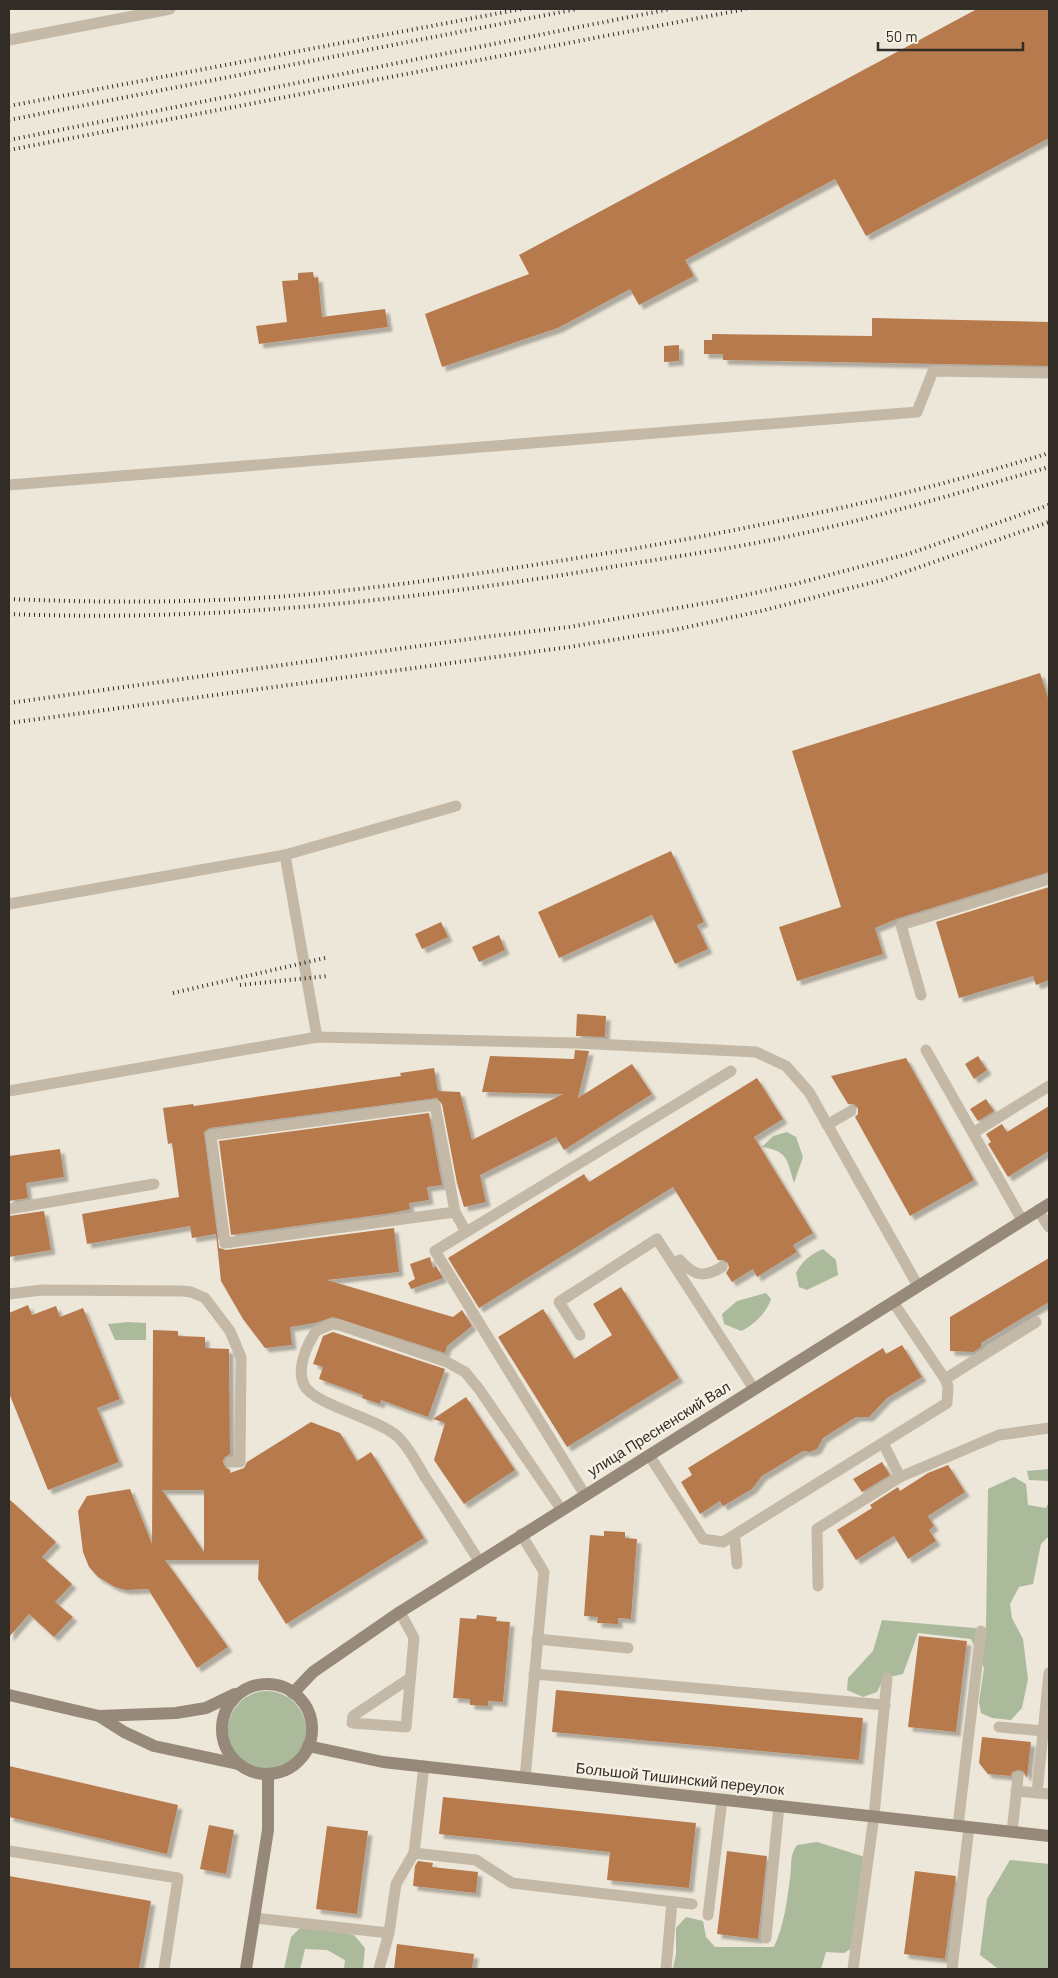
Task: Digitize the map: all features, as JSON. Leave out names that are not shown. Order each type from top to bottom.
[{"type":"main road","name":"улица Пресненский Вал","points":[[293,1692],[313,1672],[400,1612],[521,1534],[1044,1207]]},
{"type":"main road","points":[[9,1695],[99,1716],[142,1716],[206,1708],[253,1686],[273,1685],[293,1692],[306,1707],[310,1716],[311,1736],[304,1755],[288,1769],[268,1774],[257,1773],[238,1764],[154,1746],[124,1732],[99,1716]]},
{"type":"main road","points":[[238,1764],[227,1750],[221,1732],[226,1708],[243,1691]]},
{"type":"main road","name":"Большой Тишинский переулок","points":[[308,1746],[383,1762],[1049,1836]]},
{"type":"main road","points":[[246,1969],[268,1830],[268,1774]]},
{"type":"lane","points":[[9,40],[170,9]]},
{"type":"lane","points":[[9,485],[917,412],[932,372],[1049,373]]},
{"type":"lane","points":[[9,904],[285,855],[456,806]]},
{"type":"lane","points":[[285,855],[317,1037]]},
{"type":"lane","points":[[921,995],[901,925],[1049,879]]},
{"type":"lane","points":[[9,1091],[317,1037],[576,1044],[756,1052],[773,1058],[798,1077],[918,1286]]},
{"type":"lane","points":[[926,1050],[1022,1220]]},
{"type":"lane","points":[[585,1495],[436,1251],[731,1071]]},
{"type":"lane","points":[[973,1133],[1049,1086]]},
{"type":"lane","points":[[456,1212],[226,1243],[211,1135],[435,1105],[456,1212],[466,1232]]},
{"type":"lane","points":[[827,1125],[851,1111]]},
{"type":"lane","points":[[9,1209],[154,1184]]},
{"type":"lane","points":[[1044,1207],[1049,1227]]},
{"type":"lane","points":[[580,1335],[559,1302],[657,1239],[754,1389]]},
{"type":"lane","points":[[673,1264],[680,1260],[690,1271],[703,1274],[722,1267]]},
{"type":"lane","points":[[9,1294],[42,1290],[182,1291],[191,1292],[205,1298],[230,1331],[241,1358],[240,1462],[230,1462]]},
{"type":"lane","points":[[648,1455],[702,1539],[723,1542],[733,1537],[947,1403],[948,1386],[945,1380],[893,1302]]},
{"type":"lane","points":[[945,1380],[1036,1322]]},
{"type":"lane","points":[[479,1561],[416,1463],[397,1437],[366,1418],[322,1401],[312,1395],[304,1385],[302,1363],[316,1331],[332,1324],[340,1325],[447,1362],[465,1372],[479,1389],[561,1510]]},
{"type":"lane","points":[[818,1586],[817,1529],[900,1477],[999,1435],[1049,1428]]},
{"type":"lane","points":[[883,1443],[900,1477]]},
{"type":"lane","points":[[521,1534],[544,1572],[525,1778]]},
{"type":"lane","points":[[733,1537],[735,1540],[737,1564]]},
{"type":"lane","points":[[400,1612],[414,1638],[406,1728],[352,1723],[353,1716],[410,1678]]},
{"type":"lane","points":[[952,1969],[981,1631]]},
{"type":"lane","points":[[537,1640],[628,1648]]},
{"type":"lane","points":[[534,1674],[885,1706]]},
{"type":"lane","points":[[1037,1793],[1049,1674]]},
{"type":"lane","points":[[854,1969],[874,1816],[887,1678]]},
{"type":"lane","points":[[999,1727],[1043,1731]]},
{"type":"lane","points":[[379,1969],[389,1933],[396,1884],[414,1853],[424,1766]]},
{"type":"lane","points":[[1012,1832],[1018,1777]]},
{"type":"lane","points":[[1016,1791],[1049,1794]]},
{"type":"lane","points":[[708,1915],[722,1800]]},
{"type":"lane","points":[[766,1938],[779,1806]]},
{"type":"lane","points":[[9,1851],[178,1878],[164,1969]]},
{"type":"lane","points":[[414,1853],[476,1860],[512,1883],[692,1904]]},
{"type":"lane","points":[[666,1969],[672,1902]]},
{"type":"lane","points":[[255,1918],[389,1933]]},
{"type":"green space","points":[[787,1132],[796,1137],[803,1157],[794,1183],[788,1163],[782,1154],[762,1147],[773,1136]]},
{"type":"green space","points":[[823,1249],[836,1260],[838,1275],[807,1290],[799,1287],[796,1273],[798,1269],[807,1258]]},
{"type":"green space","points":[[766,1293],[771,1299],[769,1304],[759,1318],[751,1325],[741,1331],[724,1324],[722,1314],[737,1301]]},
{"type":"green space","points":[[146,1323],[146,1340],[115,1340],[108,1324]]},
{"type":"green space","points":[[1049,1469],[1049,1481],[1029,1480],[1027,1471]]},
{"type":"green space","points":[[1014,1477],[1026,1484],[1028,1505],[1046,1508],[1049,1502],[1049,1536],[1041,1544],[1033,1584],[1019,1587],[1010,1604],[1012,1618],[1023,1639],[1028,1679],[1022,1708],[1011,1720],[992,1718],[981,1713],[979,1702],[984,1668],[971,1639],[918,1633],[903,1674],[884,1678],[877,1692],[863,1697],[847,1690],[848,1678],[873,1651],[882,1620],[986,1629],[988,1489]]},
{"type":"green space","points":[[267,1691],[282,1694],[294,1703],[303,1715],[306,1730],[303,1745],[294,1757],[282,1766],[267,1769],[252,1766],[240,1757],[231,1745],[228,1730],[231,1715],[240,1703],[252,1694]]},
{"type":"green space","points":[[817,1842],[865,1857],[852,1948],[844,1953],[826,1952],[821,1969],[673,1968],[676,1954],[676,1928],[686,1917],[703,1921],[706,1937],[715,1947],[774,1947],[785,1913],[793,1853],[797,1845]]},
{"type":"green space","points":[[1010,1860],[1049,1864],[1049,1969],[997,1968],[980,1955],[987,1899]]},
{"type":"green space","points":[[300,1928],[326,1929],[354,1935],[365,1948],[363,1969],[344,1969],[345,1960],[327,1950],[305,1949],[300,1969],[284,1969],[291,1937]]},
{"type":"building","points":[[977,9],[1049,9],[1049,138],[866,236],[835,179],[685,260],[694,276],[639,305],[630,289],[558,328],[442,367],[425,314],[529,274],[519,255]]},
{"type":"building","points":[[313,272],[314,278],[318,277],[322,317],[385,309],[388,327],[259,344],[256,326],[287,322],[282,281],[298,280],[298,273]]},
{"type":"building","points":[[872,318],[1049,322],[1049,366],[723,360],[723,354],[704,354],[704,340],[712,340],[712,334],[872,336]]},
{"type":"building","points":[[679,345],[679,361],[664,362],[664,346]]},
{"type":"building","points":[[1040,673],[1049,701],[1049,872],[899,918],[875,928],[883,954],[797,981],[779,927],[841,907],[792,751]]},
{"type":"building","points":[[671,851],[704,922],[697,925],[708,949],[675,964],[652,915],[559,958],[538,912]]},
{"type":"building","points":[[1049,887],[1049,980],[1036,985],[1033,976],[959,998],[936,922]]},
{"type":"building","points":[[441,922],[448,937],[422,949],[415,934]]},
{"type":"building","points":[[499,935],[505,950],[479,962],[472,947]]},
{"type":"building","points":[[577,1014],[606,1016],[605,1037],[576,1036]]},
{"type":"building","points":[[575,1050],[589,1051],[578,1098],[632,1064],[652,1094],[564,1150],[556,1137],[480,1175],[486,1202],[464,1207],[457,1183],[442,1104],[437,1098],[210,1128],[204,1132],[219,1248],[226,1250],[394,1228],[399,1272],[327,1280],[453,1317],[462,1310],[472,1326],[447,1346],[445,1353],[333,1317],[315,1323],[290,1327],[292,1345],[265,1348],[243,1319],[221,1281],[216,1234],[192,1238],[190,1226],[87,1244],[82,1214],[179,1197],[172,1143],[168,1144],[163,1108],[193,1104],[194,1106],[401,1076],[400,1073],[434,1068],[438,1091],[460,1092],[472,1140],[563,1094],[482,1092],[490,1056],[574,1059]]},
{"type":"building","points":[[978,1056],[987,1070],[974,1079],[965,1064]]},
{"type":"building","points":[[906,1058],[974,1180],[910,1216],[855,1117],[858,1114],[858,1108],[854,1104],[848,1104],[831,1076]]},
{"type":"building","points":[[757,1078],[783,1119],[754,1137],[813,1233],[793,1245],[797,1252],[757,1277],[753,1269],[732,1282],[726,1273],[729,1268],[728,1263],[718,1260],[673,1187],[479,1308],[448,1258],[584,1174],[589,1182]]},
{"type":"building","points":[[986,1099],[994,1111],[978,1121],[970,1109]]},
{"type":"building","points":[[1049,1106],[1049,1151],[1008,1177],[988,1144],[991,1142],[986,1134],[1002,1124],[1007,1132]]},
{"type":"building","points":[[429,1113],[442,1185],[427,1187],[429,1200],[409,1203],[410,1209],[392,1213],[231,1235],[219,1141]]},
{"type":"building","points":[[60,1149],[64,1177],[26,1183],[28,1198],[9,1201],[9,1156]]},
{"type":"building","points":[[44,1211],[51,1250],[9,1257],[9,1216]]},
{"type":"building","points":[[430,1257],[433,1268],[436,1266],[443,1278],[411,1289],[408,1283],[415,1279],[410,1264]]},
{"type":"building","points":[[1049,1258],[1049,1302],[981,1343],[981,1347],[974,1352],[950,1351],[950,1317]]},
{"type":"building","points":[[621,1287],[679,1378],[567,1447],[498,1337],[543,1309],[574,1359],[612,1335],[593,1304]]},
{"type":"building","points":[[28,1305],[32,1315],[56,1306],[60,1317],[83,1308],[120,1399],[97,1408],[119,1462],[48,1490],[9,1393],[9,1313]]},
{"type":"building","points":[[153,1330],[178,1331],[178,1336],[205,1337],[205,1348],[229,1349],[230,1454],[224,1458],[223,1462],[226,1468],[230,1470],[230,1473],[244,1468],[247,1462],[311,1422],[340,1433],[357,1461],[371,1452],[424,1538],[286,1624],[258,1579],[259,1560],[165,1560],[228,1647],[197,1668],[148,1589],[126,1590],[115,1587],[98,1577],[89,1567],[83,1552],[78,1511],[87,1496],[130,1489],[152,1544]],"holes":[[[162,1490],[204,1490],[204,1552]]]},
{"type":"building","points":[[333,1332],[445,1369],[428,1417],[381,1400],[380,1404],[362,1398],[363,1395],[319,1379],[323,1367],[313,1364],[323,1336]]},
{"type":"building","points":[[902,1345],[922,1377],[887,1398],[869,1417],[856,1417],[823,1438],[817,1449],[810,1452],[803,1451],[762,1476],[752,1489],[723,1506],[720,1501],[700,1514],[681,1482],[692,1475],[688,1468],[883,1348],[886,1354]]},
{"type":"building","points":[[466,1397],[515,1470],[464,1504],[434,1460],[445,1423],[433,1419]]},
{"type":"building","points":[[882,1462],[890,1475],[862,1492],[853,1479]]},
{"type":"building","points":[[948,1465],[965,1492],[928,1516],[934,1526],[929,1530],[936,1541],[908,1559],[894,1536],[856,1560],[837,1530],[872,1508],[870,1505],[898,1487],[900,1491],[928,1473]]},
{"type":"building","points":[[9,1499],[56,1542],[42,1557],[72,1584],[55,1602],[73,1617],[54,1637],[29,1614],[9,1637]]},
{"type":"building","points":[[604,1531],[625,1532],[625,1538],[637,1539],[631,1619],[618,1618],[618,1624],[597,1623],[598,1617],[584,1616],[590,1535],[604,1536]]},
{"type":"building","points":[[477,1615],[497,1617],[496,1621],[510,1622],[503,1702],[488,1701],[488,1706],[470,1705],[470,1699],[453,1698],[460,1618],[476,1619]]},
{"type":"building","points":[[919,1636],[967,1641],[956,1732],[908,1727]]},
{"type":"building","points":[[556,1690],[863,1718],[859,1760],[552,1732]]},
{"type":"building","points":[[982,1737],[1031,1742],[1027,1778],[1023,1771],[1018,1770],[1012,1772],[1011,1776],[988,1774],[979,1763]]},
{"type":"building","points":[[9,1766],[178,1805],[167,1854],[9,1817]]},
{"type":"building","points":[[443,1797],[696,1823],[689,1888],[607,1880],[610,1852],[439,1834]]},
{"type":"building","points":[[209,1825],[234,1830],[226,1874],[200,1869]]},
{"type":"building","points":[[327,1826],[368,1831],[357,1914],[316,1909]]},
{"type":"building","points":[[727,1851],[767,1856],[758,1939],[717,1934]]},
{"type":"building","points":[[418,1861],[433,1863],[432,1867],[478,1872],[476,1893],[413,1886],[415,1866]]},
{"type":"building","points":[[915,1871],[956,1876],[945,1959],[904,1954]]},
{"type":"building","points":[[9,1876],[151,1901],[139,1969],[9,1969]]},
{"type":"building","points":[[397,1944],[474,1954],[472,1969],[394,1969]]},
{"type":"railway","points":[[9,106],[521,9]]},
{"type":"railway","points":[[9,120],[577,9]]},
{"type":"railway","points":[[9,140],[670,9]]},
{"type":"railway","points":[[9,150],[746,9]]},
{"type":"railway","points":[[9,599],[118,602],[228,600],[341,591],[464,576],[626,550],[786,520],[945,483],[1049,453]]},
{"type":"railway","points":[[9,614],[84,616],[234,612],[383,599],[531,580],[729,548],[804,533],[896,510],[1049,467]]},
{"type":"railway","points":[[9,703],[484,637],[569,627],[723,600],[795,584],[908,554],[1049,505]]},
{"type":"railway","points":[[9,723],[569,647],[674,630],[761,611],[882,580],[1049,522]]},
{"type":"railway","points":[[173,993],[325,958]]},
{"type":"railway","points":[[240,985],[328,976]]}]
